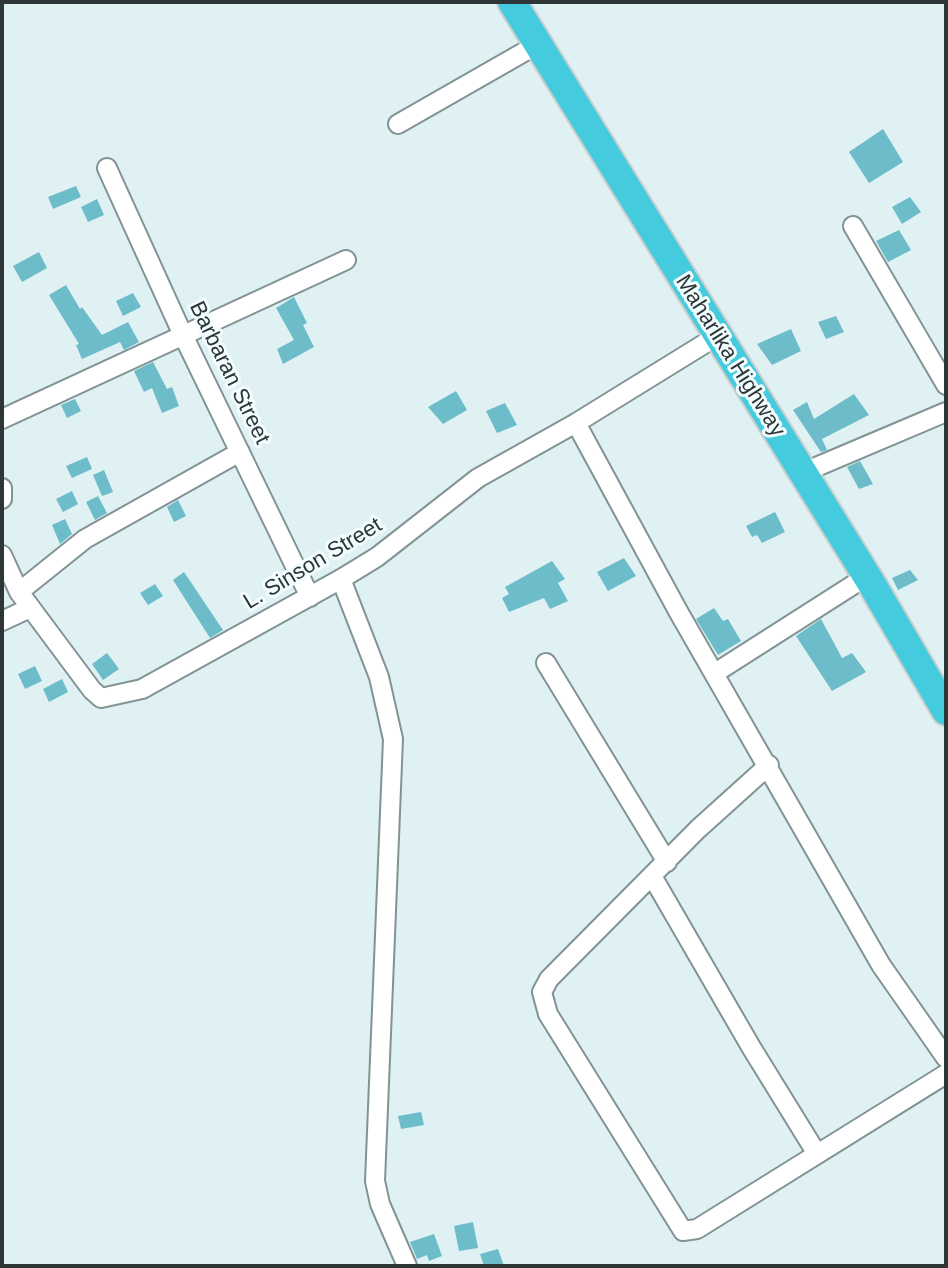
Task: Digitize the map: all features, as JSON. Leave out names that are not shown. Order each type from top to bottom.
[{"type":"highway","name":"Maharlika Highway","points":[[512,2],[867,576],[946,711]]},
{"type":"street","points":[[398,124],[538,44]]},
{"type":"street","name":"Barbaran Street","points":[[107,168],[182,333],[310,597]]},
{"type":"street","points":[[853,226],[946,385]]},
{"type":"street","points":[[2,419],[182,333],[346,260]]},
{"type":"street","name":"L. Sinson Street","points":[[30,608],[101,698],[142,689],[341,579],[388,548],[466,486],[717,336]]},
{"type":"street","points":[[802,473],[946,412]]},
{"type":"street","points":[[576,423],[881,965],[946,1058]]},
{"type":"street","points":[[19,592],[85,539],[240,452]]},
{"type":"street","points":[[2,488],[2,499]]},
{"type":"street","points":[[2,555],[30,608],[2,621]]},
{"type":"street","points":[[715,673],[867,576]]},
{"type":"street","points":[[341,579],[379,677],[393,739],[375,1181],[380,1204],[407,1266]]},
{"type":"street","points":[[546,663],[667,862]]},
{"type":"street","points":[[769,765],[549,979],[542,992],[548,1014],[683,1231],[697,1229],[946,1074]]},
{"type":"street","points":[[652,876],[817,1154]]},
{"type":"building","points":[[883,129],[903,162],[869,183],[849,152]]},
{"type":"building","points":[[76,186],[81,197],[53,209],[48,197]]},
{"type":"building","points":[[910,197],[921,212],[902,224],[892,207]]},
{"type":"building","points":[[97,199],[104,215],[88,222],[81,207]]},
{"type":"building","points":[[899,230],[911,250],[888,262],[876,241]]},
{"type":"building","points":[[39,252],[47,268],[22,282],[13,266]]},
{"type":"building","points":[[66,285],[80,309],[82,307],[102,335],[128,322],[139,342],[124,350],[120,342],[82,359],[76,345],[79,344],[49,295]]},
{"type":"building","points":[[133,293],[141,307],[123,316],[116,301]]},
{"type":"building","points":[[294,297],[307,323],[303,325],[314,347],[283,364],[277,349],[294,340],[276,308]]},
{"type":"building","points":[[836,316],[844,332],[826,339],[818,322]]},
{"type":"building","points":[[791,329],[801,351],[772,365],[757,344]]},
{"type":"building","points":[[153,362],[167,389],[172,387],[179,406],[162,413],[152,388],[144,392],[134,371]]},
{"type":"building","points":[[456,391],[467,410],[443,424],[428,407]]},
{"type":"building","points":[[854,394],[869,415],[822,439],[827,450],[821,452],[793,410],[807,402],[814,419]]},
{"type":"building","points":[[75,399],[81,411],[67,418],[61,405]]},
{"type":"building","points":[[505,403],[517,425],[497,433],[486,411]]},
{"type":"building","points":[[87,457],[92,469],[72,478],[66,466]]},
{"type":"building","points":[[860,461],[873,484],[859,489],[847,467]]},
{"type":"building","points":[[104,470],[113,492],[102,496],[93,475]]},
{"type":"building","points":[[72,491],[78,504],[63,512],[56,499]]},
{"type":"building","points":[[98,496],[107,513],[95,520],[86,502]]},
{"type":"building","points":[[178,500],[186,516],[174,522],[167,507]]},
{"type":"building","points":[[775,512],[785,532],[762,543],[757,535],[752,537],[746,526]]},
{"type":"building","points":[[65,519],[72,534],[60,544],[52,525]]},
{"type":"building","points":[[624,558],[636,576],[608,591],[597,572]]},
{"type":"building","points":[[552,561],[565,579],[558,583],[568,601],[550,609],[544,598],[509,612],[502,598],[509,594],[505,587]]},
{"type":"building","points":[[910,570],[918,580],[898,590],[892,578]]},
{"type":"building","points":[[184,572],[223,630],[210,638],[173,580]]},
{"type":"building","points":[[155,584],[163,596],[148,605],[140,593]]},
{"type":"building","points":[[714,608],[723,621],[728,619],[741,641],[718,655],[696,619]]},
{"type":"building","points":[[821,619],[842,658],[852,653],[866,672],[832,691],[796,636]]},
{"type":"building","points":[[107,653],[119,669],[103,680],[92,664]]},
{"type":"building","points":[[35,666],[42,681],[25,689],[18,674]]},
{"type":"building","points":[[62,679],[68,692],[49,702],[43,689]]},
{"type":"building","points":[[421,1112],[424,1125],[401,1129],[398,1116]]},
{"type":"building","points":[[473,1222],[478,1248],[459,1251],[454,1226]]},
{"type":"building","points":[[434,1234],[442,1256],[429,1261],[427,1255],[417,1259],[410,1242]]},
{"type":"building","points":[[498,1249],[504,1266],[484,1266],[480,1254]]}]
